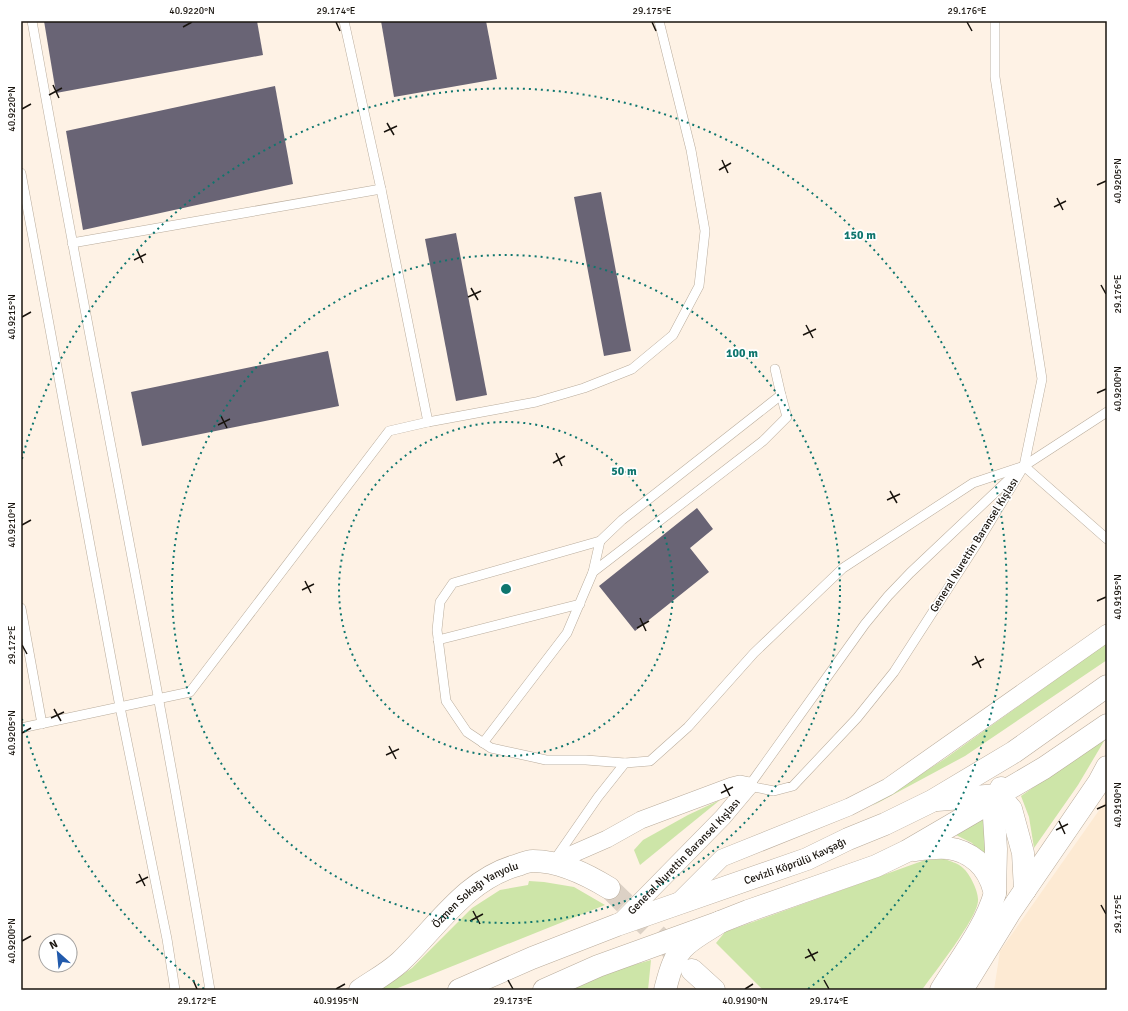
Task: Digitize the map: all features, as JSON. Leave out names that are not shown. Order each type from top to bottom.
[{"type":"main road","name":"Cevizli Köprülü Kavşağı","points":[[459,990],[532,958],[617,925],[806,859],[848,839],[886,824],[932,801],[1014,752],[1107,686]]},
{"type":"main road","points":[[544,990],[598,966],[720,922],[748,910],[876,866],[907,851],[979,809],[998,795],[1044,768],[1107,725]]},
{"type":"main road","points":[[941,990],[984,921],[992,905],[995,893],[996,848],[994,818],[998,795],[1014,752]]},
{"type":"main road","points":[[962,990],[1010,912],[1099,782],[1107,767]]},
{"type":"main road","points":[[932,801],[998,795]]},
{"type":"main road","points":[[998,795],[1011,809],[1023,853],[1025,890]]},
{"type":"main road","points":[[907,851],[943,848],[956,849],[968,854],[983,866],[992,881],[995,893]]},
{"type":"main road","name":"Özmen Sokağı Yanyolu","points":[[360,990],[398,964],[463,896],[482,881],[504,868],[531,861],[552,863],[584,874],[609,888]]},
{"type":"main road","points":[[665,990],[675,959],[685,945],[720,922]]},
{"type":"main road","points":[[692,970],[714,990]]},
{"type":"street","points":[[675,904],[722,858],[849,807],[888,787],[1107,632]]},
{"type":"street","points":[[552,863],[607,839],[641,820],[732,786],[740,784],[749,786]]},
{"type":"street","name":"General Nurettin Baransel Kışlası","points":[[617,925],[723,817],[749,786]]},
{"type":"lane","points":[[32,21],[72,243],[158,699],[210,990]]},
{"type":"lane","points":[[344,21],[381,189],[428,422]]},
{"type":"lane","points":[[21,728],[190,692],[389,431],[428,422],[536,402],[584,388],[632,369],[673,335],[699,286],[705,231],[691,150],[659,21]]},
{"type":"lane","points":[[995,21],[995,77],[1042,379],[1024,466]]},
{"type":"lane","points":[[21,173],[120,707],[167,939],[174,990]]},
{"type":"lane","points":[[72,243],[381,189]]},
{"type":"lane","points":[[593,572],[763,442],[787,417],[775,369]]},
{"type":"lane","points":[[781,395],[622,520],[600,540],[453,583],[440,602],[437,630],[446,701],[467,732],[490,748],[546,760],[586,760],[625,763],[650,761],[688,727],[754,653],[842,568],[973,483],[1024,466],[1107,412]]},
{"type":"lane","points":[[1024,466],[1107,539]]},
{"type":"lane","name":"General Nurettin Baransel Kışlası","points":[[1024,466],[978,542],[894,672],[861,713],[793,786],[774,791],[749,786],[864,624],[888,596],[910,573],[1024,466]]},
{"type":"lane","points":[[483,743],[567,634],[593,572],[600,540]]},
{"type":"lane","points":[[438,640],[580,604]]},
{"type":"lane","points":[[21,608],[42,724]]},
{"type":"lane","points":[[552,863],[598,797],[625,763]]},
{"type":"shaded area","points":[[1107,799],[1107,990],[994,990],[1000,951]]},
{"type":"green space","points":[[1107,643],[1107,660],[965,756],[872,806],[946,758]]},
{"type":"green space","points":[[1107,736],[1078,785],[1034,848],[1029,817],[1021,796]]},
{"type":"green space","points":[[720,800],[640,865],[634,850],[643,840],[688,815]]},
{"type":"green space","points":[[988,812],[986,860],[972,843],[956,835]]},
{"type":"green space","points":[[944,859],[954,862],[966,871],[976,888],[978,901],[971,920],[963,933],[922,990],[763,990],[716,943],[725,932],[925,860]]},
{"type":"green space","points":[[529,881],[574,887],[605,905],[393,990],[380,990],[412,968],[472,908],[500,890],[528,885]]},
{"type":"green space","points":[[651,960],[648,990],[565,990],[605,973]]},
{"type":"building","points":[[44,21],[257,21],[263,55],[56,93]]},
{"type":"building","points":[[381,21],[486,21],[497,79],[394,97]]},
{"type":"building","points":[[275,86],[293,184],[83,230],[66,131]]},
{"type":"building","points":[[601,192],[631,351],[604,356],[574,197]]},
{"type":"building","points":[[456,233],[487,395],[456,401],[425,239]]},
{"type":"building","points":[[328,351],[339,406],[142,446],[131,392]]},
{"type":"building","points":[[697,508],[713,529],[690,548],[709,572],[635,631],[599,586]]},
{"type":"tunnel","points":[[609,888],[677,955]]}]
